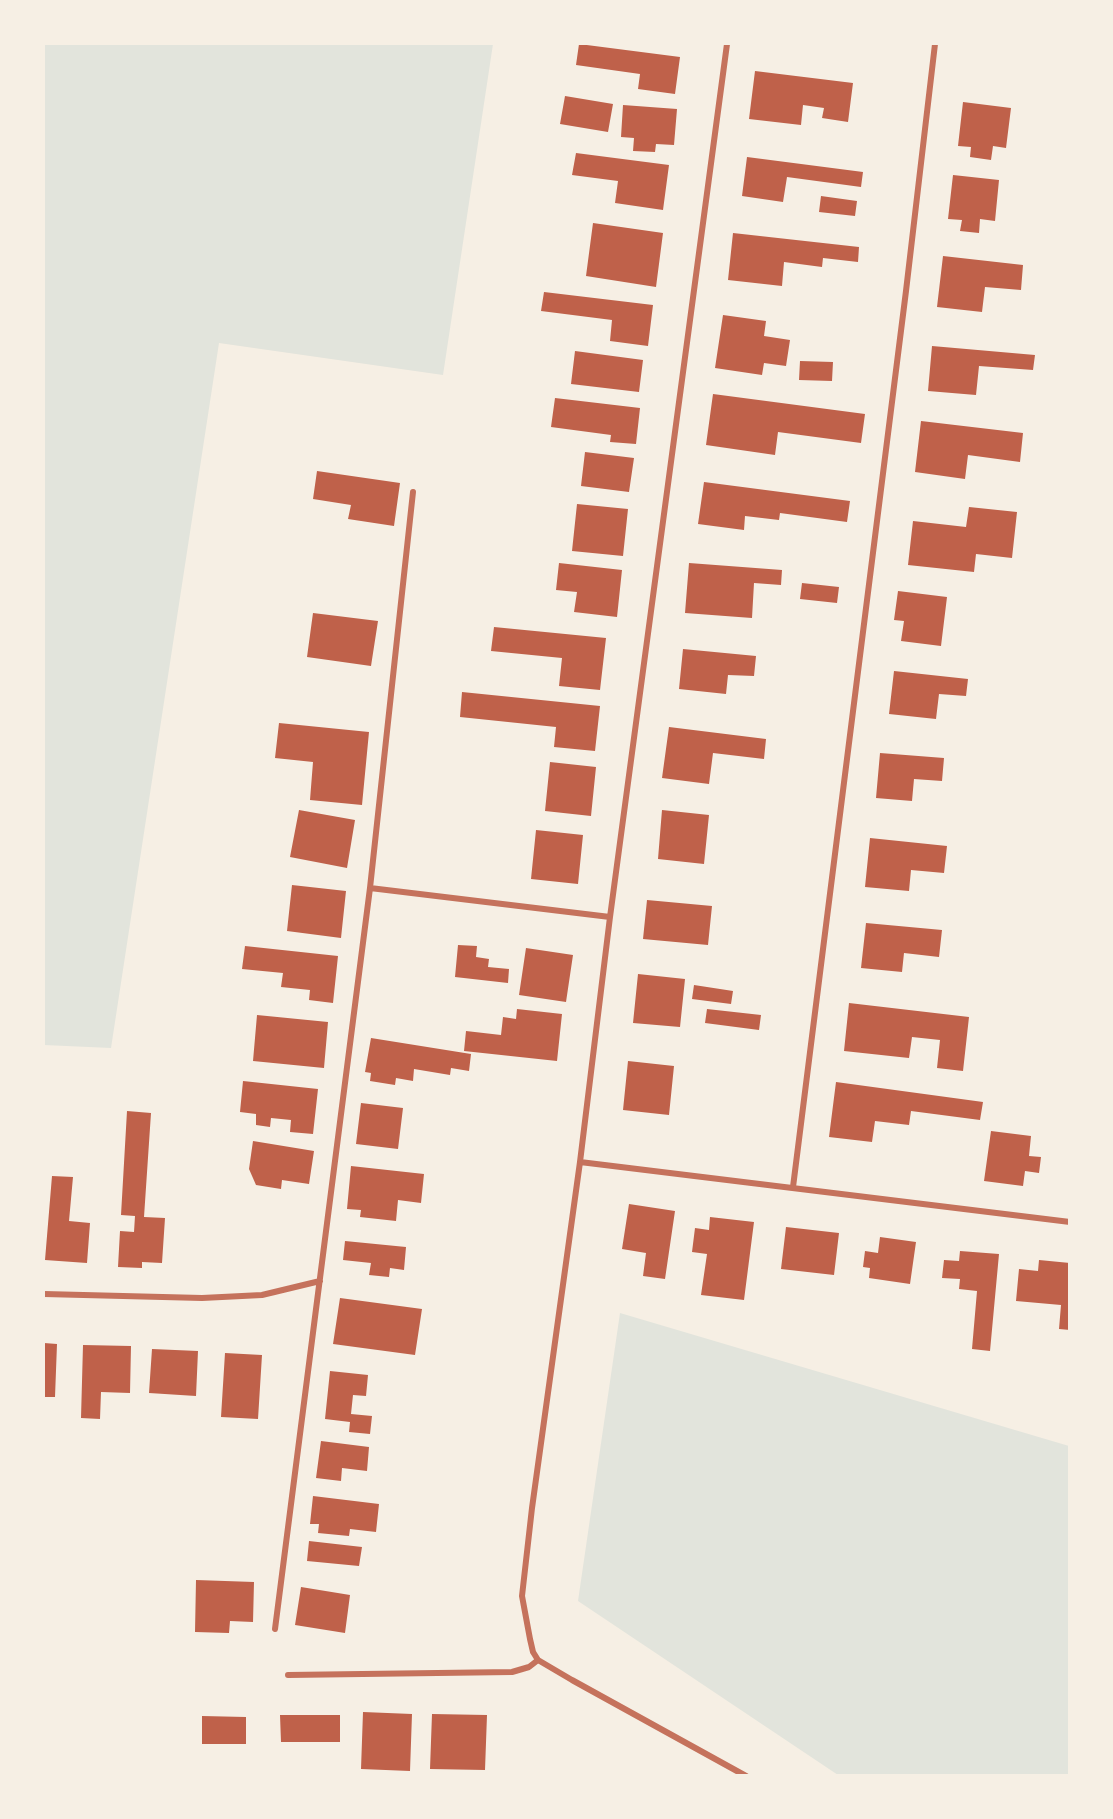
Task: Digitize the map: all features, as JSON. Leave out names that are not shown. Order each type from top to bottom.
[{"type":"street","points":[[727,44],[522,1596],[533,1652],[538,1660],[746,1776]]},
{"type":"street","points":[[793,1187],[935,44]]},
{"type":"street","points":[[275,1629],[370,888],[413,492]]},
{"type":"street","points":[[370,888],[610,917]]},
{"type":"street","points":[[580,1162],[1070,1222]]},
{"type":"street","points":[[44,1294],[202,1298],[262,1295],[320,1281]]},
{"type":"street","points":[[288,1675],[512,1672],[529,1667],[538,1660]]},
{"type":"shaded area","points":[[44,44],[493,44],[443,375],[219,343],[111,1048],[44,1045]]},
{"type":"shaded area","points":[[620,1313],[1069,1446],[1069,1775],[838,1775],[578,1601]]},
{"type":"building","points":[[579,44],[680,57],[675,94],[638,89],[640,74],[576,65]]},
{"type":"building","points":[[755,71],[853,83],[848,122],[822,118],[824,108],[803,105],[801,125],[749,119]]},
{"type":"building","points":[[565,96],[613,104],[608,132],[560,124]]},
{"type":"building","points":[[963,102],[1011,108],[1006,148],[993,146],[991,160],[970,157],[971,147],[958,146]]},
{"type":"building","points":[[623,105],[677,109],[674,145],[656,144],[655,152],[633,151],[634,138],[621,137]]},
{"type":"building","points":[[576,153],[669,165],[663,210],[615,203],[618,181],[572,175]]},
{"type":"building","points":[[747,157],[863,172],[861,187],[787,177],[783,202],[742,196]]},
{"type":"building","points":[[953,175],[999,180],[995,221],[980,219],[979,233],[960,231],[962,220],[948,219]]},
{"type":"building","points":[[821,196],[857,201],[855,216],[819,212]]},
{"type":"building","points":[[593,223],[663,233],[656,287],[586,276]]},
{"type":"building","points":[[733,233],[859,247],[858,262],[823,258],[822,267],[784,262],[782,286],[728,280]]},
{"type":"building","points":[[943,256],[1023,265],[1021,290],[985,287],[982,312],[937,307]]},
{"type":"building","points":[[544,292],[653,305],[648,346],[610,341],[612,320],[541,311]]},
{"type":"building","points":[[723,315],[766,321],[764,336],[790,340],[786,366],[764,363],[762,375],[715,368]]},
{"type":"building","points":[[932,346],[1035,355],[1033,370],[979,366],[976,395],[928,391]]},
{"type":"building","points":[[575,351],[643,360],[639,392],[571,384]]},
{"type":"building","points":[[800,361],[833,362],[832,381],[799,380]]},
{"type":"building","points":[[713,394],[865,414],[861,443],[778,432],[775,455],[706,445]]},
{"type":"building","points":[[555,398],[640,408],[636,444],[610,442],[611,435],[551,427]]},
{"type":"building","points":[[921,421],[1023,433],[1020,462],[968,455],[965,479],[915,472]]},
{"type":"building","points":[[585,452],[634,458],[629,492],[581,486]]},
{"type":"building","points":[[317,471],[400,483],[394,526],[348,519],[351,505],[313,499]]},
{"type":"building","points":[[704,482],[850,501],[847,522],[780,513],[779,520],[745,516],[744,530],[698,524]]},
{"type":"building","points":[[577,504],[628,509],[623,556],[572,551]]},
{"type":"building","points":[[969,507],[1017,512],[1012,558],[976,554],[974,572],[908,565],[913,521],[966,527]]},
{"type":"building","points":[[559,563],[622,570],[617,617],[574,612],[577,592],[556,590]]},
{"type":"building","points":[[689,563],[782,570],[781,585],[754,583],[752,618],[685,613]]},
{"type":"building","points":[[802,583],[839,587],[837,603],[800,599]]},
{"type":"building","points":[[898,591],[947,597],[941,646],[901,641],[904,621],[894,620]]},
{"type":"building","points":[[313,613],[378,621],[371,666],[307,657]]},
{"type":"building","points":[[494,627],[606,638],[600,690],[559,686],[562,658],[491,651]]},
{"type":"building","points":[[683,649],[756,656],[754,676],[728,675],[726,694],[679,689]]},
{"type":"building","points":[[894,671],[968,679],[966,696],[939,694],[936,719],[889,714]]},
{"type":"building","points":[[462,692],[600,706],[595,751],[554,747],[556,727],[460,717]]},
{"type":"building","points":[[279,723],[369,732],[362,805],[310,800],[313,762],[275,758]]},
{"type":"building","points":[[669,727],[766,739],[764,759],[713,753],[709,784],[662,778]]},
{"type":"building","points":[[880,753],[944,758],[942,781],[914,779],[912,801],[876,798]]},
{"type":"building","points":[[550,762],[596,767],[591,816],[545,811]]},
{"type":"building","points":[[299,810],[355,820],[347,868],[290,857]]},
{"type":"building","points":[[662,810],[709,815],[704,864],[658,859]]},
{"type":"building","points":[[536,830],[583,835],[578,884],[531,879]]},
{"type":"building","points":[[870,838],[947,846],[944,873],[911,870],[909,891],[865,887]]},
{"type":"building","points":[[292,885],[346,891],[341,938],[287,931]]},
{"type":"building","points":[[647,900],[712,906],[708,945],[643,939]]},
{"type":"building","points":[[866,923],[942,930],[939,957],[904,953],[902,972],[861,968]]},
{"type":"building","points":[[458,945],[477,946],[476,957],[489,959],[488,967],[509,969],[508,983],[455,977]]},
{"type":"building","points":[[245,946],[338,956],[333,1003],[309,1000],[310,990],[281,987],[283,973],[242,969]]},
{"type":"building","points":[[526,948],[573,955],[566,1002],[519,995]]},
{"type":"building","points":[[638,974],[685,979],[680,1027],[633,1023]]},
{"type":"building","points":[[694,985],[733,991],[731,1004],[692,999]]},
{"type":"building","points":[[849,1003],[969,1017],[963,1071],[937,1068],[940,1040],[912,1037],[909,1058],[844,1051]]},
{"type":"building","points":[[517,1009],[562,1014],[557,1061],[464,1051],[466,1031],[501,1035],[503,1017],[516,1019]]},
{"type":"building","points":[[707,1009],[761,1015],[759,1030],[705,1023]]},
{"type":"building","points":[[257,1015],[328,1022],[324,1068],[253,1061]]},
{"type":"building","points":[[371,1038],[471,1054],[469,1071],[451,1068],[450,1075],[414,1069],[413,1081],[396,1078],[395,1085],[370,1081],[371,1073],[365,1072]]},
{"type":"building","points":[[628,1061],[674,1066],[669,1115],[623,1110]]},
{"type":"building","points":[[243,1081],[318,1089],[313,1134],[290,1132],[291,1120],[271,1118],[270,1127],[256,1125],[256,1114],[240,1112]]},
{"type":"building","points":[[836,1082],[983,1102],[980,1120],[911,1111],[909,1125],[875,1121],[872,1142],[829,1137]]},
{"type":"building","points":[[361,1103],[403,1108],[398,1149],[356,1144]]},
{"type":"building","points":[[127,1111],[151,1113],[144,1217],[165,1218],[162,1263],[142,1262],[142,1268],[118,1267],[120,1231],[134,1232],[135,1216],[121,1215]]},
{"type":"building","points":[[991,1131],[1031,1136],[1029,1156],[1041,1157],[1039,1173],[1025,1171],[1023,1186],[984,1181]]},
{"type":"building","points":[[253,1141],[314,1151],[309,1184],[282,1180],[281,1189],[256,1185],[249,1169]]},
{"type":"building","points":[[351,1166],[424,1174],[421,1203],[398,1200],[396,1221],[360,1217],[361,1210],[347,1209]]},
{"type":"building","points":[[52,1176],[73,1177],[69,1221],[90,1223],[87,1263],[45,1260]]},
{"type":"building","points":[[629,1204],[675,1211],[665,1279],[643,1276],[646,1253],[622,1249]]},
{"type":"building","points":[[710,1217],[754,1222],[744,1300],[701,1295],[707,1254],[692,1252],[695,1228],[709,1230]]},
{"type":"building","points":[[786,1227],[839,1233],[834,1275],[781,1269]]},
{"type":"building","points":[[880,1237],[916,1242],[910,1284],[869,1278],[870,1268],[863,1267],[865,1251],[878,1253]]},
{"type":"building","points":[[345,1241],[406,1247],[404,1270],[390,1268],[389,1277],[369,1275],[371,1263],[343,1260]]},
{"type":"building","points":[[960,1251],[999,1254],[990,1351],[972,1349],[977,1291],[959,1289],[960,1279],[942,1278],[944,1260],[959,1261]]},
{"type":"building","points":[[1039,1260],[1070,1263],[1070,1330],[1059,1329],[1061,1305],[1016,1301],[1019,1269],[1038,1271]]},
{"type":"building","points":[[340,1298],[422,1309],[415,1355],[333,1344]]},
{"type":"building","points":[[44,1343],[57,1344],[55,1397],[44,1397]]},
{"type":"building","points":[[83,1345],[131,1346],[130,1393],[101,1392],[100,1419],[81,1418]]},
{"type":"building","points":[[152,1349],[198,1351],[196,1396],[149,1393]]},
{"type":"building","points":[[225,1353],[262,1355],[258,1419],[221,1417]]},
{"type":"building","points":[[330,1371],[368,1375],[366,1396],[353,1395],[351,1414],[372,1416],[370,1434],[349,1432],[350,1422],[325,1419]]},
{"type":"building","points":[[321,1441],[369,1447],[367,1471],[342,1468],[341,1481],[316,1478]]},
{"type":"building","points":[[313,1496],[379,1504],[376,1532],[350,1529],[349,1536],[318,1533],[319,1524],[310,1524]]},
{"type":"building","points":[[309,1541],[362,1547],[359,1566],[307,1561]]},
{"type":"building","points":[[196,1580],[254,1582],[253,1622],[230,1621],[229,1633],[195,1632]]},
{"type":"building","points":[[301,1587],[350,1595],[345,1633],[295,1625]]},
{"type":"building","points":[[363,1712],[412,1714],[410,1771],[361,1769]]},
{"type":"building","points":[[432,1714],[487,1715],[485,1770],[430,1769]]},
{"type":"building","points":[[280,1715],[340,1715],[340,1742],[281,1742]]},
{"type":"building","points":[[202,1716],[246,1717],[246,1744],[202,1744]]}]
